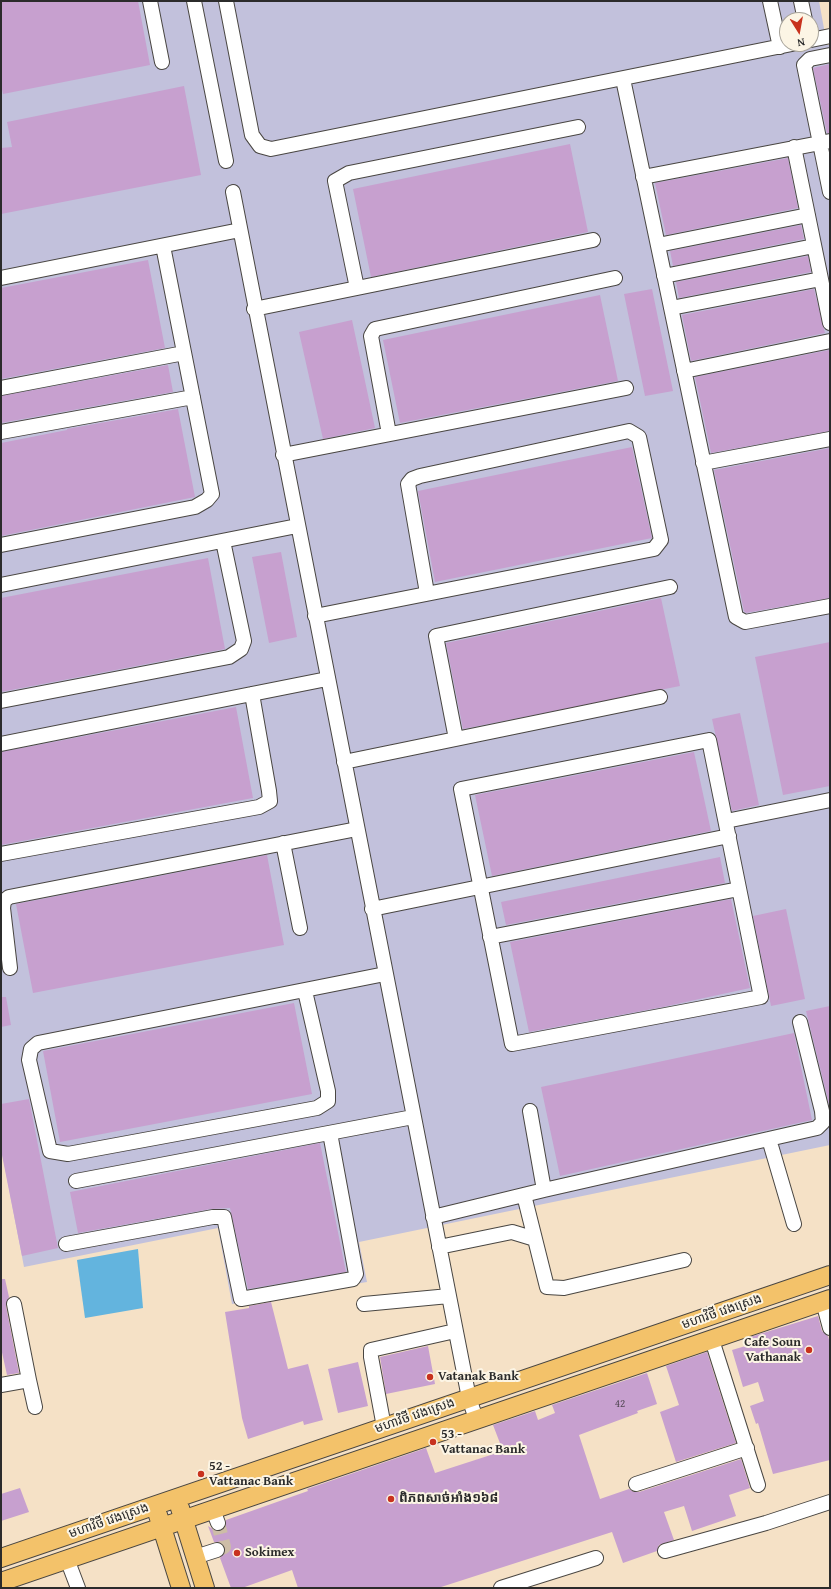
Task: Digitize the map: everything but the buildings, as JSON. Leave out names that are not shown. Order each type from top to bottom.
[{"type":"main road","name":"មហាវិថី វេងស្រេង","points":[[1,1558],[830,1275]]},
{"type":"main road","name":"មហាវិថី វេងស្រេង","points":[[1,1582],[184,1520],[215,1516],[476,1419],[826,1300]]},
{"type":"main road","points":[[177,1498],[205,1588]]},
{"type":"main road","points":[[155,1505],[181,1588]]},
{"type":"street","points":[[150,1],[162,62]]},
{"type":"street","points":[[194,1],[226,160]]},
{"type":"street","points":[[226,1],[252,135],[260,146],[270,149],[779,46]]},
{"type":"street","points":[[770,1],[779,26]]},
{"type":"street","points":[[801,1],[803,12]]},
{"type":"street","points":[[819,38],[830,36]]},
{"type":"street","points":[[830,55],[810,59],[804,65],[825,141],[830,192]]},
{"type":"street","points":[[622,79],[736,617],[745,622],[830,606]]},
{"type":"street","points":[[357,288],[335,181],[349,173],[578,127]]},
{"type":"street","points":[[643,177],[825,141]]},
{"type":"street","points":[[794,147],[830,323]]},
{"type":"street","points":[[233,192],[254,309],[372,909],[469,1398],[476,1419]]},
{"type":"street","points":[[658,245],[808,215]]},
{"type":"street","points":[[1,278],[240,230]]},
{"type":"street","points":[[254,309],[593,240]]},
{"type":"street","points":[[1,545],[196,506],[207,500],[212,494],[163,246]]},
{"type":"street","points":[[664,276],[814,246]]},
{"type":"street","points":[[389,434],[371,336],[375,328],[615,278]]},
{"type":"street","points":[[671,308],[821,279]]},
{"type":"street","points":[[684,371],[830,341]]},
{"type":"street","points":[[1,388],[184,353]]},
{"type":"street","points":[[283,455],[626,388]]},
{"type":"street","points":[[1,432],[193,397]]},
{"type":"street","points":[[315,616],[654,549],[661,540],[639,437],[629,431],[420,476],[412,479],[408,484],[427,593]]},
{"type":"street","points":[[703,464],[830,439]]},
{"type":"street","points":[[1,585],[297,526]]},
{"type":"street","points":[[1,700],[229,657],[241,649],[244,641],[223,541]]},
{"type":"street","points":[[456,739],[436,636],[670,587]]},
{"type":"street","points":[[1,744],[327,679]]},
{"type":"street","points":[[1,854],[260,807],[270,801],[252,694]]},
{"type":"street","points":[[344,762],[660,697]]},
{"type":"street","points":[[709,740],[726,821],[761,997],[512,1044],[461,789],[709,740]]},
{"type":"street","points":[[726,821],[830,800]]},
{"type":"street","points":[[10,968],[2,908],[4,901],[8,897],[357,829]]},
{"type":"street","points":[[372,909],[729,836]]},
{"type":"street","points":[[283,843],[300,928]]},
{"type":"street","points":[[490,937],[739,889]]},
{"type":"street","points":[[305,991],[328,1091],[328,1101],[317,1108],[68,1154],[50,1151],[29,1060],[31,1049],[38,1044],[385,974]]},
{"type":"street","points":[[433,1217],[544,1190],[817,1128],[823,1122],[822,1111],[800,1022]]},
{"type":"street","points":[[530,1111],[544,1190]]},
{"type":"street","points":[[76,1181],[414,1117]]},
{"type":"street","points":[[66,1244],[213,1217],[224,1217],[241,1299],[353,1278],[356,1274],[330,1133]]},
{"type":"street","points":[[769,1139],[794,1224]]},
{"type":"street","points":[[524,1195],[547,1287],[564,1288],[684,1260]]},
{"type":"street","points":[[439,1247],[512,1232],[535,1239]]},
{"type":"street","points":[[364,1304],[449,1296]]},
{"type":"street","points":[[826,1300],[830,1328]]},
{"type":"street","points":[[14,1304],[28,1380],[35,1407]]},
{"type":"street","points":[[384,1427],[371,1350],[456,1331]]},
{"type":"street","points":[[712,1340],[758,1485]]},
{"type":"street","points":[[1,1385],[28,1380]]},
{"type":"street","points":[[636,1484],[747,1448]]},
{"type":"street","points":[[665,1551],[766,1523],[830,1502]]},
{"type":"street","points":[[195,1557],[217,1550]]},
{"type":"street","points":[[501,1588],[596,1558]]},
{"type":"street","points":[[67,1559],[78,1588]]},
{"type":"shaded area","points":[[1,1],[819,1],[827,45],[830,45],[830,1145],[359,1242],[367,1282],[232,1304],[218,1228],[24,1267],[1,1147]]},
{"type":"water","points":[[138,1249],[143,1308],[85,1318],[77,1260]]},
{"type":"tunnel","points":[[217,1550],[224,1547],[218,1523]]},
{"type":"place","name":"Cafe Soun Vathanak","points":[[809,1350]]},
{"type":"place","name":"Vatanak Bank","points":[[430,1377]]},
{"type":"place","name":"53 - Vattanac Bank","points":[[433,1442]]},
{"type":"place","name":"52 - Vattanac Bank","points":[[201,1474]]},
{"type":"place","name":"ពិភពសាច់អាំង១៦៨","points":[[391,1499]]},
{"type":"place","name":"Sokimex","points":[[237,1553]]}]
